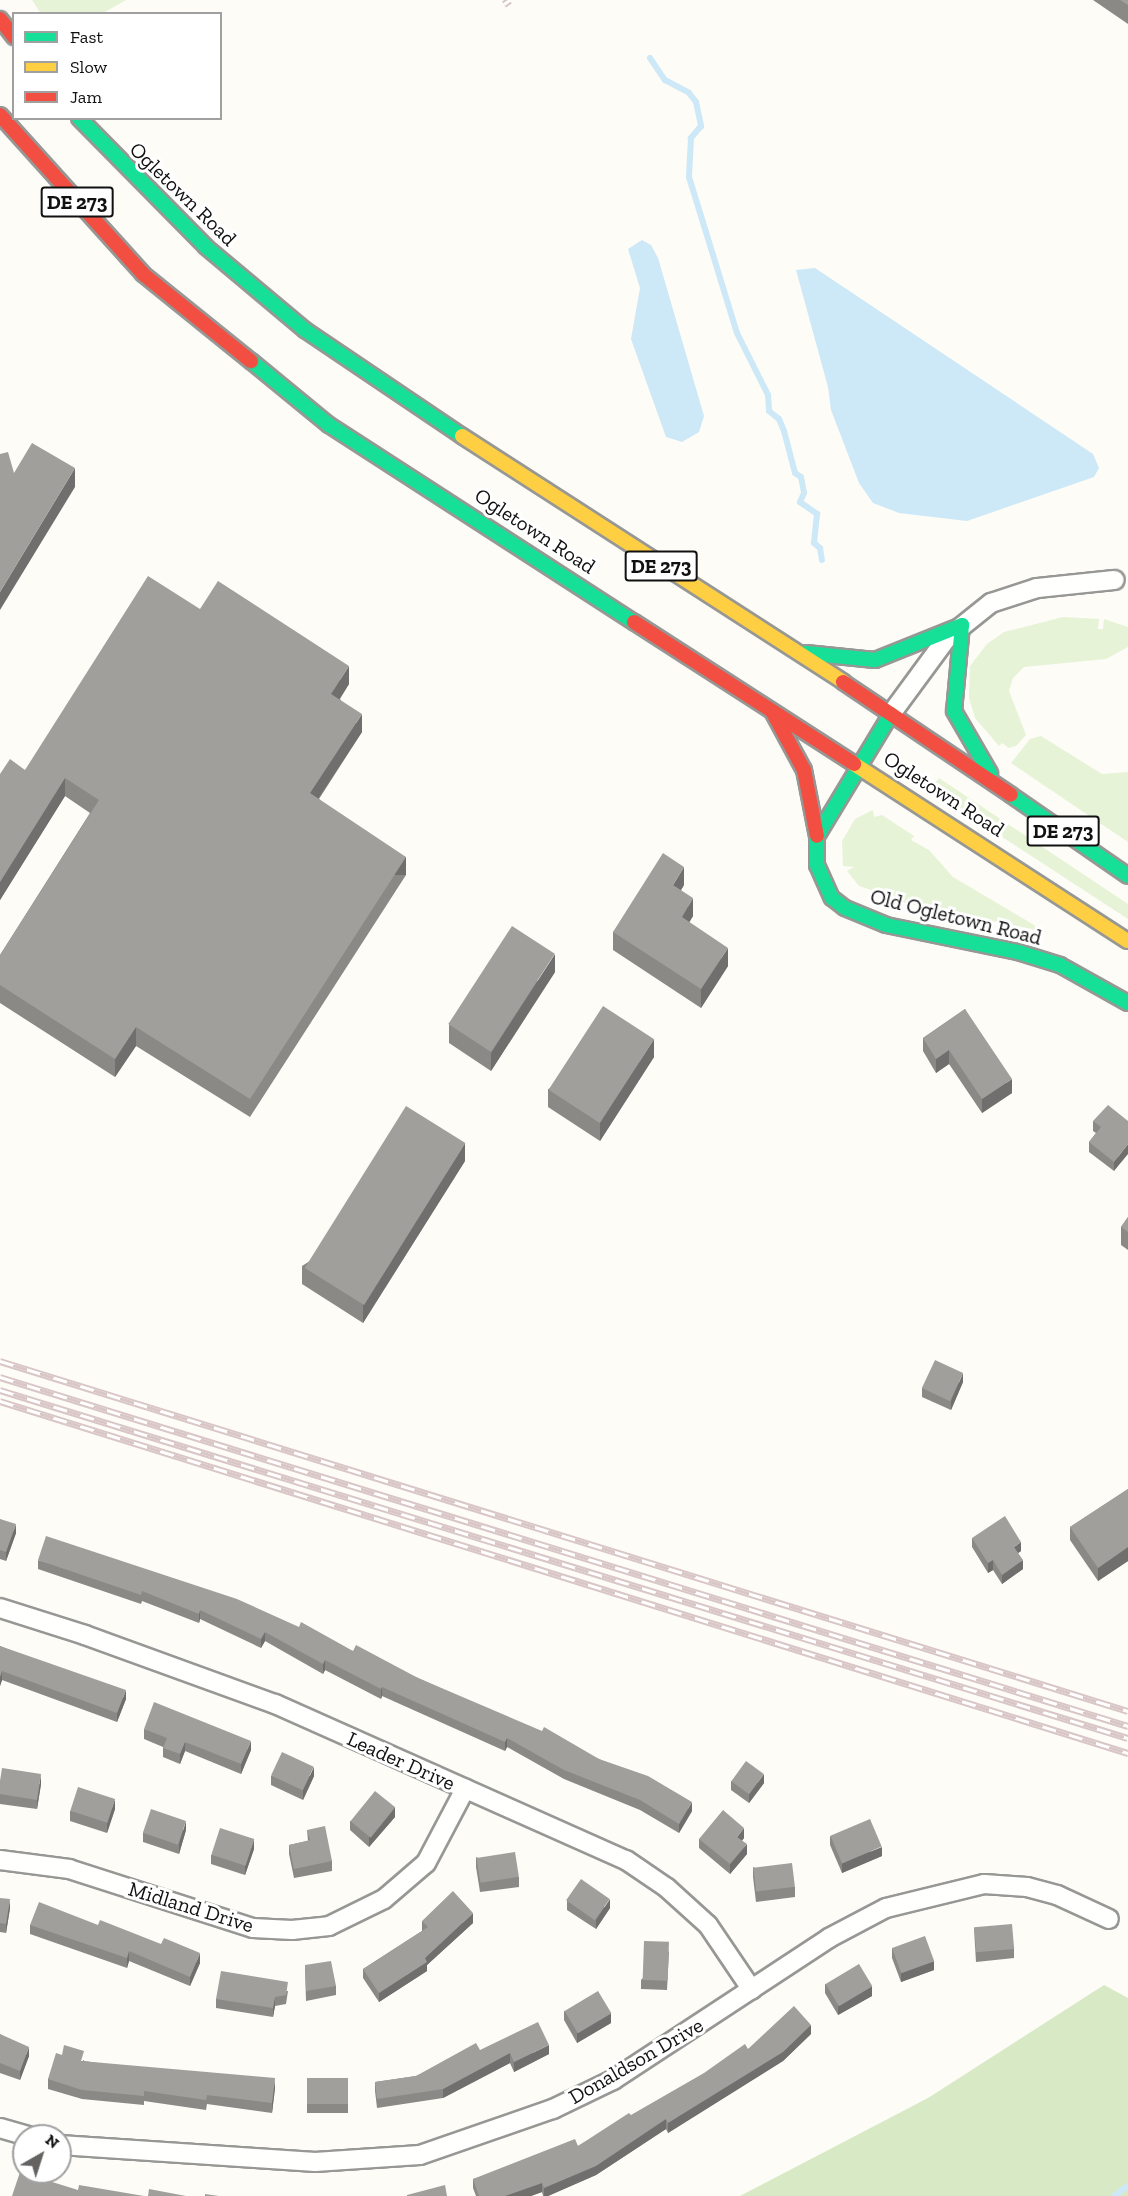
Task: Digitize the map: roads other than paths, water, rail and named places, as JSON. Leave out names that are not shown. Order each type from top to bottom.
[{"type":"main road","points":[[0,19],[12,34]]},
{"type":"main road","name":"Ogletown Road","points":[[0,115],[143,274],[330,425],[859,764],[1128,941]]},
{"type":"main road","name":"Ogletown Road","points":[[81,120],[206,247],[305,330],[429,418],[891,714],[1128,876]]},
{"type":"main road","points":[[794,651],[875,660],[962,625],[954,711],[961,729],[998,785]]},
{"type":"main road","name":"Old Ogletown Road","points":[[769,706],[804,770],[817,836],[821,881],[832,898],[845,908],[886,925],[1018,952],[1060,965],[1128,1003]]},
{"type":"main road","points":[[817,836],[891,714]]},
{"type":"street","points":[[891,714],[930,657],[962,625],[991,603],[1021,592],[1114,580]]},
{"type":"street","name":"Leader Drive","points":[[0,1608],[85,1635],[274,1704],[626,1860],[667,1888],[708,1925],[752,1990]]},
{"type":"street","name":"Midland Drive","points":[[0,1860],[69,1869],[254,1928],[292,1930],[329,1926],[384,1899],[426,1863],[465,1789]]},
{"type":"street","name":"Donaldson Drive","points":[[72,2146],[315,2162],[420,2155],[553,2109],[613,2080],[829,1938],[886,1908],[984,1884],[1027,1887],[1057,1895],[1109,1918]]},
{"type":"water","points":[[642,240],[651,245],[658,258],[704,416],[699,432],[682,442],[666,437],[631,339],[640,288],[628,249]]},
{"type":"water","points":[[815,268],[1093,454],[1099,468],[1094,477],[967,521],[899,513],[873,503],[859,483],[831,410],[828,387],[796,270]]},
{"type":"waterway","points":[[650,58],[665,80],[689,93],[696,102],[701,126],[691,138],[689,177],[737,333],[768,395],[769,411],[779,419],[784,431],[795,473],[801,477],[804,493],[800,502],[817,514],[814,543],[820,548],[822,560]]},
{"type":"waterway","points":[[1114,2196],[1128,2186]]},
{"type":"railway","points":[[504,4],[510,0]]},
{"type":"railway","points":[[0,1361],[1128,1711]]},
{"type":"railway","points":[[0,1377],[1128,1726]]},
{"type":"railway","points":[[0,1390],[1128,1738]]},
{"type":"railway","points":[[0,1401],[1128,1753]]}]
